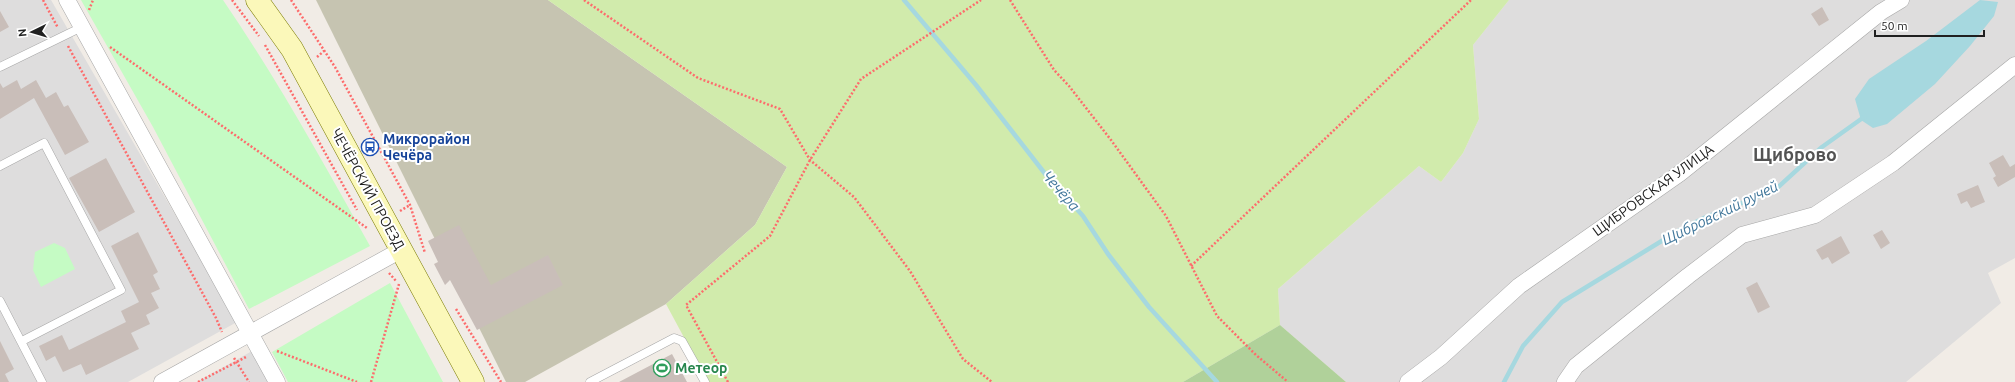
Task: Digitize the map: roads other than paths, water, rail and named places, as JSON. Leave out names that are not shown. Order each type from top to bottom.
[{"type":"main road","name":"ЧЕЧЁРСКИЙ ПРОЕЗД","points":[[257,0],[292,49],[473,382]]},
{"type":"street","points":[[67,0],[277,382]]},
{"type":"street","name":"ЩИБРОВСКАЯ УЛИЦА","points":[[1408,382],[1441,356],[1519,286],[1679,174],[1881,12],[1900,0]]},
{"type":"street","points":[[1565,382],[1576,366],[1688,276],[1742,235],[1815,215],[1893,163],[2015,65]]},
{"type":"street","points":[[162,382],[401,250]]},
{"type":"lane","points":[[0,67],[82,26]]},
{"type":"lane","points":[[0,166],[44,144],[121,290],[22,341]]},
{"type":"lane","points":[[0,301],[42,382]]},
{"type":"lane","points":[[590,382],[674,338],[682,341],[705,382]]},
{"type":"water","points":[[1980,0],[1998,2],[1994,16],[1970,46],[1935,84],[1887,124],[1873,128],[1861,120],[1855,99],[1869,79],[1926,41]]},
{"type":"waterway","name":"Чечёра","points":[[904,0],[976,85],[1046,175],[1083,216],[1108,254],[1149,307],[1217,382]]},
{"type":"waterway","name":"Щибровский ручей","points":[[1504,382],[1523,346],[1562,302],[1678,231],[1706,217],[1775,190],[1822,147],[1864,117]]},
{"type":"place","name":"Микрорайон Чечёра","points":[[370,147]]},
{"type":"place","name":"Метеор","points":[[662,368]]},
{"type":"district","name":"Щиброво","points":[[1795,155]]}]
